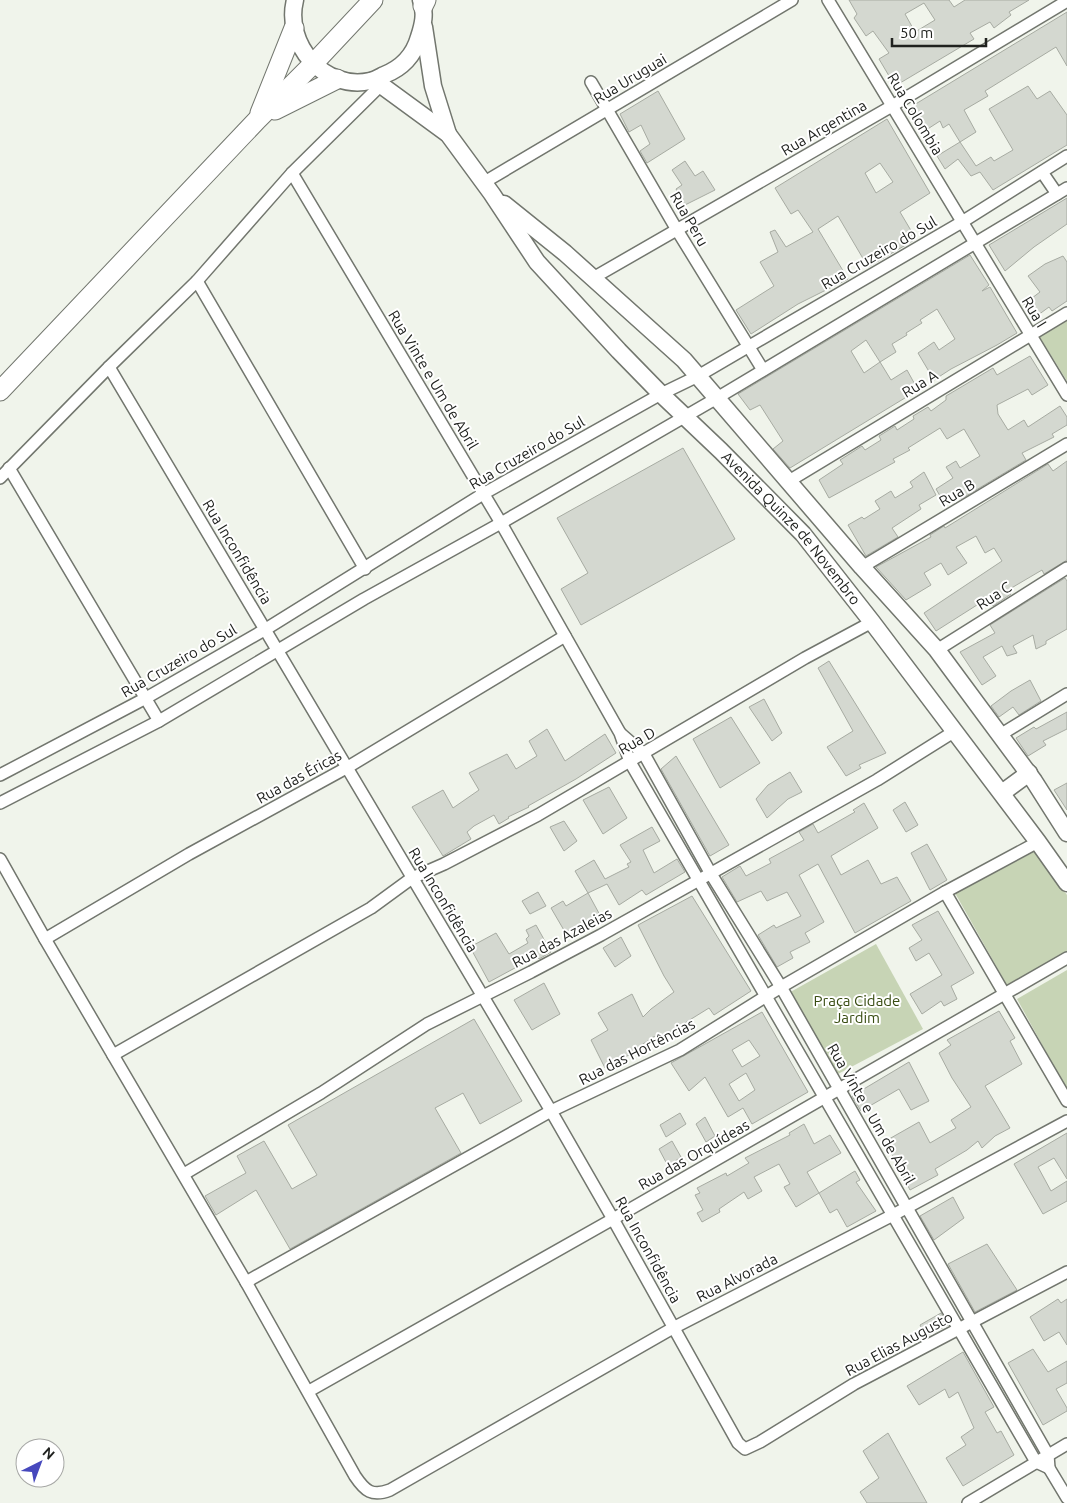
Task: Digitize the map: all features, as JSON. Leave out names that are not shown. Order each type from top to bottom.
[{"type":"main road","points":[[295,0],[293,11],[294,28],[300,44],[313,64],[324,73],[337,79],[354,82],[376,83],[403,64],[415,50],[423,7]]},
{"type":"main road","points":[[0,391],[373,0]]},
{"type":"main road","name":"Avenida Quinze de Novembro","points":[[423,7],[433,86],[448,134]]},
{"type":"main road","points":[[258,119],[294,28]]},
{"type":"main road","points":[[258,119],[337,79]]},
{"type":"main road","name":"Avenida Quinze de Novembro","points":[[376,83],[448,134],[537,262],[661,394],[685,415],[803,534],[1002,793],[1067,883]]},
{"type":"main road","name":"Avenida Quinze de Novembro","points":[[488,189],[566,253],[684,360],[862,567],[937,650],[1029,773],[1065,827]]},
{"type":"main road","points":[[780,510],[793,486]]},
{"type":"main road","points":[[1002,793],[1029,773]]},
{"type":"street","name":"Rua Uruguai","points":[[488,189],[608,109],[792,0]]},
{"type":"street","name":"Rua Colombia","points":[[828,0],[975,243]]},
{"type":"street","name":"Rua Argentina","points":[[593,278],[892,106],[1067,1]]},
{"type":"street","name":"Rua Peru","points":[[591,82],[677,230],[763,370]]},
{"type":"street","points":[[0,478],[197,281],[292,173],[376,83]]},
{"type":"street","name":"Rua Cruzeiro do Sul","points":[[0,774],[146,698],[364,569],[483,494],[661,394],[698,376],[962,222],[1067,156]]},
{"type":"street","points":[[0,803],[159,721],[364,599],[501,523],[717,398],[1062,191],[1042,172]]},
{"type":"street","name":"Rua Vinte e Um de Abril","points":[[292,173],[501,523],[620,733],[630,762],[765,998],[1036,1462]]},
{"type":"street","name":"Rua I","points":[[975,243],[1067,396]]},
{"type":"street","points":[[197,281],[364,569]]},
{"type":"street","name":"Rua A","points":[[793,486],[1030,335],[1067,314]]},
{"type":"street","name":"Rua Inconfidência","points":[[109,367],[266,628],[551,1111],[735,1439],[745,1449],[748,1447]]},
{"type":"street","name":"Rua B","points":[[862,567],[1067,444]]},
{"type":"street","points":[[9,468],[159,721]]},
{"type":"street","name":"Rua C","points":[[937,650],[1067,568]]},
{"type":"street","name":"Rua D","points":[[113,1055],[372,908],[412,878],[452,860],[538,815],[805,658],[872,622]]},
{"type":"street","name":"Rua das Éricas","points":[[45,940],[189,854],[348,767],[565,636]]},
{"type":"street","points":[[1000,735],[1067,694]]},
{"type":"street","name":"Rua das Azaleias","points":[[184,1174],[321,1093],[427,1024],[601,935],[711,874],[877,780],[955,731]]},
{"type":"street","name":"Rua Vinte e Um de Abril","points":[[620,733],[644,754],[711,874],[781,987],[838,1090],[974,1322],[1048,1455],[1049,1468],[1067,1498]]},
{"type":"street","name":"Rua das Hortências","points":[[246,1282],[551,1111],[680,1050],[781,987],[945,892],[1038,842]]},
{"type":"street","points":[[0,859],[45,940],[184,1174],[309,1391]]},
{"type":"street","points":[[945,892],[1067,1102]]},
{"type":"street","name":"Rua das Orquídeas","points":[[309,1391],[1067,958]]},
{"type":"street","name":"Rua Alvorada","points":[[309,1391],[355,1476],[366,1490],[382,1493],[673,1328],[893,1215],[1067,1121]]},
{"type":"street","name":"Rua Elias Augusto","points":[[748,1447],[760,1442],[854,1384],[1067,1272]]},
{"type":"street","points":[[968,1503],[1067,1444]]},
{"type":"street","points":[[1036,1462],[1049,1468]]},
{"type":"green space","points":[[1067,320],[1067,381],[1039,336]]},
{"type":"green space","points":[[1036,851],[1067,895],[1067,951],[1008,987],[955,893]]},
{"type":"green space","name":"Praça Cidade Jardim","points":[[876,944],[923,1029],[836,1075],[787,994]]},
{"type":"green space","points":[[1067,970],[1067,1090],[1017,999]]},
{"type":"building","points":[[849,0],[949,0],[954,7],[965,0],[1029,0],[1009,12],[1011,15],[994,28],[990,22],[970,33],[974,39],[895,86],[879,59],[889,53],[873,31],[866,36],[854,18],[857,14]],"holes":[[[924,3],[935,20],[915,32],[905,14]]]},
{"type":"building","points":[[1067,12],[1067,66],[1056,47],[985,91],[988,96],[964,110],[976,132],[960,142],[949,124],[943,128],[940,121],[923,132],[909,108]]},
{"type":"building","points":[[1028,86],[1037,99],[1050,91],[1067,115],[1067,145],[993,190],[980,172],[971,176],[958,159],[945,169],[937,156],[960,142],[976,166],[991,157],[994,161],[1013,150],[989,109]]},
{"type":"building","points":[[658,91],[685,139],[647,163],[640,151],[650,144],[641,125],[629,132],[620,114]]},
{"type":"building","points":[[887,119],[930,193],[900,212],[916,239],[868,267],[838,216],[818,229],[848,279],[798,304],[751,334],[736,310],[774,286],[760,262],[778,252],[770,232],[775,230],[786,247],[813,232],[798,210],[791,214],[775,188]],"holes":[[[880,163],[893,182],[876,193],[865,173]]]},
{"type":"building","points":[[685,161],[695,176],[703,171],[715,190],[685,205],[676,189],[682,185],[672,170]]},
{"type":"building","points":[[1067,198],[1067,224],[1034,247],[1005,271],[989,245]]},
{"type":"building","points":[[970,255],[989,285],[982,291],[990,287],[1017,333],[934,380],[918,353],[934,342],[939,350],[955,339],[937,309],[920,320],[922,323],[906,333],[907,335],[892,344],[896,352],[880,362],[891,380],[907,370],[918,390],[790,468],[773,449],[783,441],[760,405],[750,410],[738,394]],"holes":[[[866,340],[880,362],[864,373],[851,351]]]},
{"type":"building","points":[[1063,256],[1067,262],[1067,301],[1052,311],[1049,307],[1034,318],[1024,304],[1040,292],[1028,276],[1045,264]]},
{"type":"building","points":[[1030,356],[1048,385],[1032,395],[1028,389],[997,405],[998,414],[1008,430],[1024,420],[1028,427],[1060,406],[1067,417],[1067,425],[1052,434],[1054,437],[1022,453],[1026,460],[961,499],[958,493],[943,501],[936,489],[953,478],[946,467],[956,461],[960,468],[980,456],[964,429],[947,439],[940,428],[908,448],[910,450],[893,459],[895,462],[829,498],[819,480],[843,464],[840,460],[862,446],[865,450],[881,440],[879,436],[895,426],[897,430],[914,419],[913,416],[928,407],[931,411],[946,400],[946,396],[993,368],[997,375]]},
{"type":"building","points":[[683,448],[735,539],[581,625],[561,589],[588,573],[557,518]]},
{"type":"building","points":[[1067,461],[1067,560],[1044,574],[1042,570],[1008,590],[1011,594],[993,606],[988,598],[936,631],[924,613],[1002,561],[994,548],[985,553],[976,536],[956,547],[967,563],[948,575],[941,563],[924,573],[931,585],[906,600],[876,567],[931,537],[930,535],[944,526],[945,528],[1048,464],[1053,471]]},
{"type":"building","points":[[924,472],[936,495],[919,505],[921,509],[892,528],[898,537],[866,556],[848,525],[862,517],[864,519],[880,509],[875,501],[891,491],[895,498],[913,487],[910,482]]},
{"type":"building","points":[[1065,578],[1067,581],[1067,629],[1036,649],[1033,635],[1013,646],[1017,653],[1007,656],[1002,646],[983,657],[996,676],[982,685],[960,652],[995,633],[990,625]]},
{"type":"building","points":[[829,661],[886,753],[859,765],[861,768],[846,776],[827,747],[853,731],[818,668]]},
{"type":"building","points":[[1030,680],[1041,701],[1019,715],[1013,707],[999,717],[991,706]]},
{"type":"building","points":[[764,699],[782,733],[772,741],[749,707]]},
{"type":"building","points":[[1067,712],[1067,729],[1043,741],[1046,745],[1028,756],[1016,738],[1034,727],[1036,729]]},
{"type":"building","points":[[731,717],[760,763],[720,788],[693,739]]},
{"type":"building","points":[[547,729],[565,761],[605,734],[616,753],[499,824],[494,815],[474,826],[467,832],[471,839],[443,856],[412,807],[443,790],[453,808],[479,790],[469,773],[507,754],[516,769],[537,756],[529,741]]},
{"type":"building","points":[[676,756],[729,845],[710,856],[661,769]]},
{"type":"building","points":[[790,772],[802,792],[788,799],[767,818],[756,799],[768,785]]},
{"type":"building","points":[[1067,783],[1067,810],[1054,790]]},
{"type":"building","points":[[609,787],[627,818],[603,834],[583,800]]},
{"type":"building","points":[[905,802],[918,825],[906,832],[893,810]]},
{"type":"building","points":[[864,803],[878,828],[831,856],[841,875],[868,860],[881,884],[897,877],[911,901],[855,933],[818,864],[799,875],[824,922],[805,933],[810,942],[790,952],[793,958],[777,967],[758,935],[774,925],[776,928],[801,916],[787,892],[767,901],[761,891],[737,902],[722,877],[740,866],[746,876],[771,863],[769,859],[804,840],[799,832],[813,824],[818,833],[855,812],[853,810]]},
{"type":"building","points":[[564,821],[577,841],[564,851],[550,827]]},
{"type":"building","points":[[652,827],[660,841],[643,850],[654,873],[677,859],[685,872],[646,895],[642,890],[619,905],[607,884],[588,893],[575,871],[594,860],[605,879],[629,867],[627,864],[631,862],[620,845]]},
{"type":"building","points":[[927,844],[947,880],[930,890],[911,853]]},
{"type":"building","points":[[538,892],[546,906],[530,914],[522,901]]},
{"type":"building","points":[[588,893],[601,917],[583,928],[581,924],[565,932],[551,908],[563,901],[566,906]]},
{"type":"building","points":[[692,896],[751,991],[714,1015],[709,1008],[667,1034],[653,1037],[636,1049],[638,1052],[624,1057],[605,1068],[591,1040],[608,1030],[598,1013],[632,994],[643,1017],[674,992],[638,925]]},
{"type":"building","points":[[938,911],[974,973],[951,986],[957,999],[944,1006],[941,1001],[922,1014],[910,994],[942,975],[929,953],[916,961],[909,948],[922,940],[912,925]]},
{"type":"building","points":[[536,925],[551,952],[539,959],[537,956],[489,982],[470,947],[496,933],[509,954],[528,943],[526,939],[529,936],[526,930]]},
{"type":"building","points":[[621,937],[631,956],[615,967],[603,948]]},
{"type":"building","points":[[544,983],[560,1014],[532,1030],[514,1000]]},
{"type":"building","points":[[999,1011],[1015,1038],[1010,1041],[1022,1064],[985,1086],[1010,1128],[995,1136],[982,1148],[978,1141],[967,1150],[935,1169],[938,1175],[910,1190],[893,1156],[882,1143],[919,1122],[930,1143],[956,1128],[951,1120],[971,1107],[952,1078],[939,1053],[951,1045],[947,1040]]},
{"type":"building","points":[[762,1012],[808,1092],[752,1124],[743,1108],[728,1117],[705,1077],[689,1091],[671,1063]],"holes":[[[749,1040],[760,1056],[742,1067],[732,1050]],[[746,1073],[755,1090],[739,1101],[729,1084]]]},
{"type":"building","points":[[474,1019],[522,1101],[480,1124],[463,1093],[435,1108],[461,1153],[290,1249],[256,1190],[216,1215],[205,1196],[246,1173],[237,1156],[264,1141],[292,1189],[317,1175],[288,1125]]},
{"type":"building","points":[[909,1062],[929,1101],[911,1110],[899,1089],[861,1111],[852,1096]]},
{"type":"building","points":[[680,1113],[686,1124],[666,1137],[660,1125]]},
{"type":"building","points":[[705,1117],[715,1136],[706,1142],[696,1124]]},
{"type":"building","points":[[804,1124],[814,1144],[830,1135],[841,1153],[807,1172],[819,1193],[796,1207],[784,1187],[790,1184],[779,1164],[754,1177],[762,1191],[748,1199],[744,1192],[719,1209],[720,1212],[702,1222],[697,1213],[703,1210],[695,1195],[700,1193],[697,1188],[726,1173],[727,1176],[749,1163],[745,1158],[790,1135],[789,1133]]},
{"type":"building","points":[[1067,1133],[1067,1179],[1054,1158],[1038,1167],[1051,1191],[1067,1181],[1067,1201],[1043,1214],[1014,1164]]},
{"type":"building","points":[[672,1141],[681,1157],[668,1166],[659,1149]]},
{"type":"building","points":[[855,1171],[860,1180],[856,1182],[876,1211],[847,1227],[837,1209],[830,1213],[819,1193]]},
{"type":"building","points":[[953,1197],[964,1218],[934,1240],[920,1216]]},
{"type":"building","points":[[987,1244],[1017,1290],[975,1312],[948,1264]]},
{"type":"building","points":[[1058,1299],[1061,1303],[1067,1299],[1067,1345],[1059,1332],[1044,1341],[1030,1317]]},
{"type":"building","points":[[941,1313],[948,1325],[926,1336],[920,1325]]},
{"type":"building","points":[[1033,1349],[1048,1372],[1067,1361],[1067,1383],[1056,1389],[1067,1411],[1043,1425],[1008,1363]]},
{"type":"building","points":[[963,1352],[994,1407],[985,1412],[997,1433],[1001,1431],[1014,1455],[963,1486],[946,1458],[966,1445],[961,1437],[974,1428],[958,1392],[949,1398],[945,1389],[919,1405],[907,1386]]},
{"type":"building","points":[[888,1433],[927,1503],[867,1503],[860,1492],[879,1478],[863,1451]]}]
